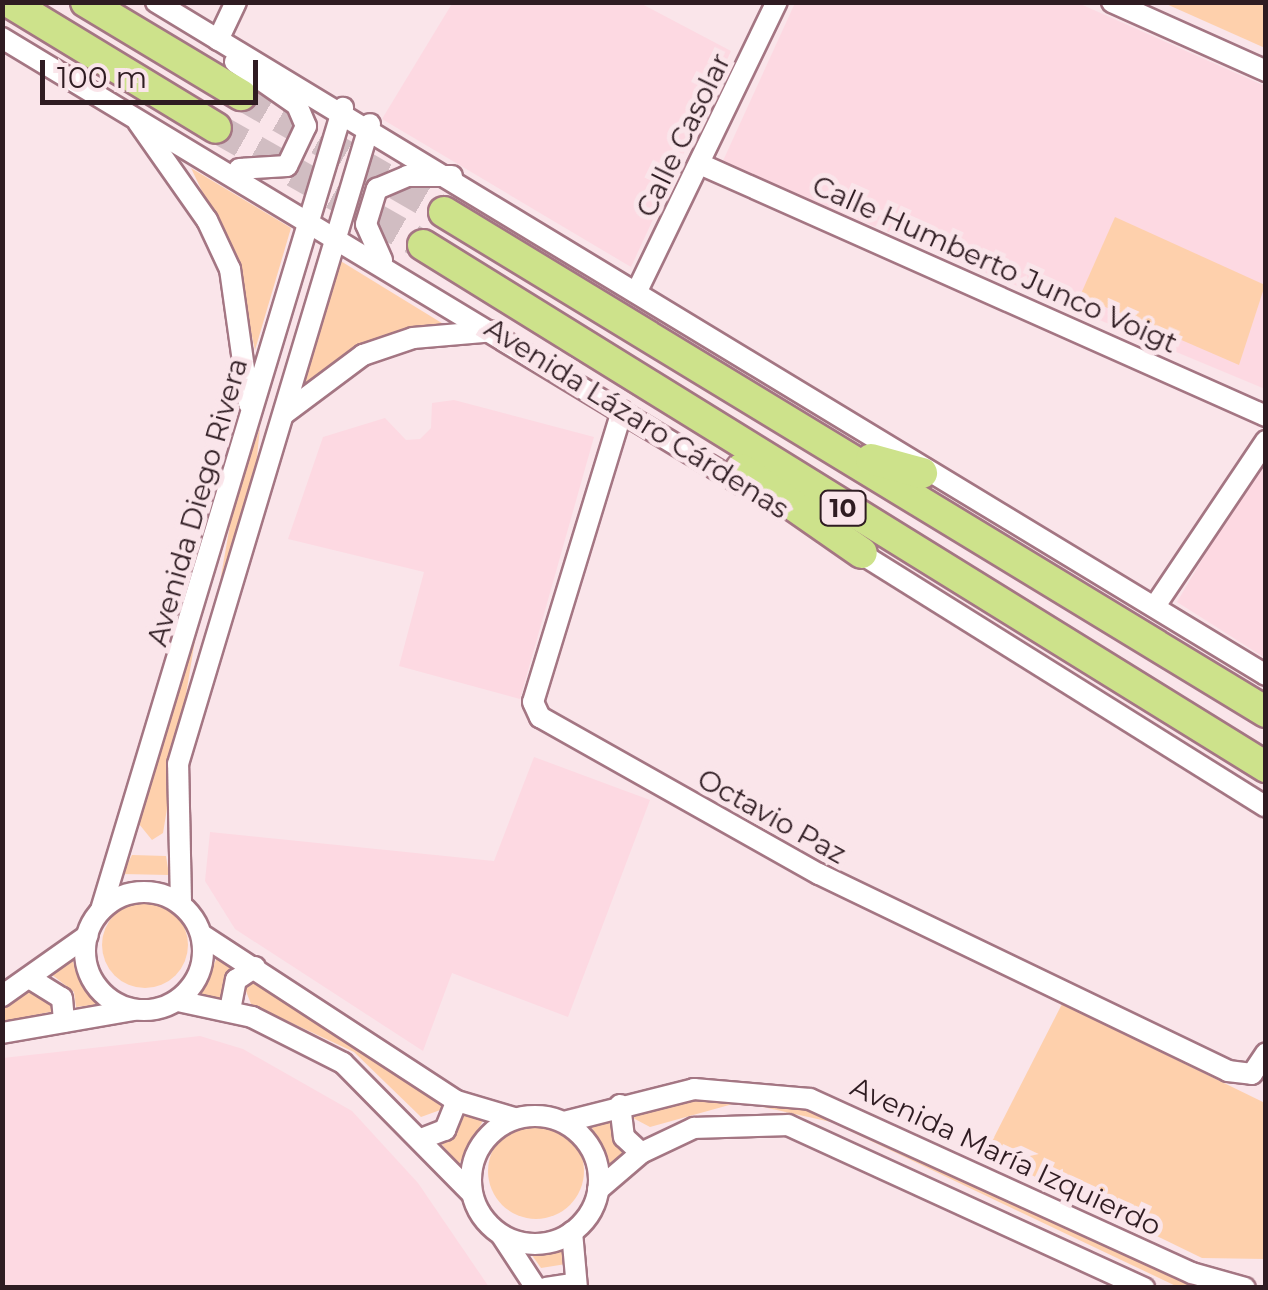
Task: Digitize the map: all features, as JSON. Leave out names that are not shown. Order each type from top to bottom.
[{"type":"highway","points":[[86,2],[241,95]]},
{"type":"highway","points":[[100,2],[182,62]]},
{"type":"highway","points":[[8,4],[216,128]]},
{"type":"highway","name":"10","points":[[444,212],[1266,712]]},
{"type":"highway","name":"Avenida Lázaro Cárdenas","points":[[424,245],[674,405],[1266,767]]},
{"type":"highway","points":[[674,405],[710,446],[862,553]]},
{"type":"highway","points":[[769,411],[922,473]]},
{"type":"street","points":[[156,2],[370,124],[922,473],[1156,606],[1266,675]]},
{"type":"street","points":[[218,40],[236,2]]},
{"type":"street","name":"Calle Casolar","points":[[637,290],[777,2]]},
{"type":"street","points":[[1112,2],[1266,71]]},
{"type":"street","name":"Avenida Lázaro Cárdenas","points":[[2,38],[338,232],[622,411],[862,553],[1266,807]]},
{"type":"street","points":[[218,40],[297,105],[306,126],[297,158],[276,172],[222,166]]},
{"type":"street","name":"Avenida Diego Rivera","points":[[101,910],[343,108]]},
{"type":"street","points":[[127,109],[176,170],[230,270],[250,419]]},
{"type":"street","name":"Avenida Diego Rivera","points":[[181,903],[178,764],[370,124]]},
{"type":"street","points":[[348,198],[388,136]]},
{"type":"street","name":"Calle Humberto Junco Voigt","points":[[700,164],[1266,416]]},
{"type":"street","points":[[382,260],[366,224],[377,189],[407,176],[454,176]]},
{"type":"street","points":[[283,415],[363,355],[413,338],[495,331]]},
{"type":"street","name":"Octavio Paz","points":[[622,411],[533,702],[540,717],[819,874],[1228,1070],[1252,1074],[1266,1053]]},
{"type":"street","points":[[1156,606],[1266,441]]},
{"type":"street","points":[[2,996],[88,935],[101,910],[144,892],[181,903],[202,935],[457,1101],[514,1118],[564,1122],[590,1147],[598,1190],[572,1232],[576,1285],[546,1288]]},
{"type":"street","points":[[88,935],[99,988],[136,1010]]},
{"type":"street","points":[[178,1001],[199,970],[202,935]]},
{"type":"street","points":[[230,1010],[236,980],[255,968]]},
{"type":"street","points":[[31,979],[62,998],[64,1022]]},
{"type":"street","points":[[2,1033],[178,1001],[230,1010],[343,1063],[471,1193],[536,1288]]},
{"type":"street","name":"Avenida María Izquierdo","points":[[564,1122],[620,1105],[734,1088],[832,1105],[1217,1285],[1246,1288]]},
{"type":"street","points":[[421,1140],[446,1130],[457,1101]]},
{"type":"street","points":[[620,1105],[624,1138],[641,1153]]},
{"type":"street","points":[[471,1193],[478,1152],[514,1118]]},
{"type":"street","name":"Avenida María Izquierdo","points":[[598,1190],[641,1153],[717,1122],[788,1125],[1144,1288]]},
{"type":"street","points":[[502,1236],[538,1244],[572,1232]]},
{"type":"shaded area","points":[[453,2],[640,3],[731,51],[631,267],[382,119]]},
{"type":"shaded area","points":[[795,3],[1078,3],[1265,86],[1265,389],[722,163]]},
{"type":"shaded area","points":[[1164,3],[1265,3],[1265,48]]},
{"type":"shaded area","points":[[191,168],[291,228],[255,350],[236,263]]},
{"type":"shaded area","points":[[1115,217],[1265,285],[1239,365],[1080,296]]},
{"type":"shaded area","points":[[339,260],[445,325],[380,336],[304,383]]},
{"type":"shaded area","points":[[454,400],[594,437],[520,699],[399,666],[424,572],[288,539],[323,437],[385,418],[406,440],[420,439],[431,428],[432,403]]},
{"type":"shaded area","points":[[260,428],[256,466],[217,599],[234,502]]},
{"type":"shaded area","points":[[1265,453],[1265,658],[1177,602]]},
{"type":"shaded area","points":[[198,622],[163,833],[152,840],[139,824]]},
{"type":"shaded area","points":[[534,757],[650,800],[568,1017],[452,973],[423,1051],[235,929],[205,881],[210,832],[494,861]]},
{"type":"shaded area","points":[[132,855],[166,856],[169,875],[122,874]]},
{"type":"shaded area","points":[[145,902],[162,905],[176,914],[185,928],[185,962],[176,976],[162,985],[145,988],[128,985],[114,976],[105,962],[102,945],[105,928],[114,914],[128,905]]},
{"type":"shaded area","points":[[220,952],[238,966],[223,980],[222,999],[199,994]]},
{"type":"shaded area","points":[[71,954],[76,972],[101,1004],[76,1007],[74,992],[51,974]]},
{"type":"shaded area","points":[[260,979],[445,1095],[443,1109],[421,1117],[354,1052],[251,1004],[244,986]]},
{"type":"shaded area","points":[[30,991],[52,998],[54,1011],[3,1022],[3,1008]]},
{"type":"shaded area","points":[[1062,1004],[1265,1103],[1265,1259],[1202,1258],[986,1153]]},
{"type":"shaded area","points":[[200,1036],[243,1049],[352,1111],[418,1183],[489,1287],[3,1287],[3,1058]]},
{"type":"shaded area","points":[[672,1094],[816,1106],[1205,1287],[1178,1287],[831,1122],[740,1102],[650,1127],[633,1118],[632,1110]]},
{"type":"shaded area","points":[[470,1100],[491,1106],[459,1164],[439,1141]]},
{"type":"shaded area","points":[[610,1119],[624,1158],[612,1169],[590,1124]]},
{"type":"shaded area","points":[[536,1123],[555,1126],[570,1137],[581,1152],[581,1190],[570,1205],[555,1216],[536,1219],[517,1216],[502,1205],[491,1190],[488,1171],[491,1152],[502,1137],[517,1126]]},
{"type":"shaded area","points":[[567,1244],[566,1264],[541,1268],[529,1251]]},
{"type":"tunnel","points":[[241,95],[444,212]]},
{"type":"tunnel","points":[[216,128],[423,245]]}]
